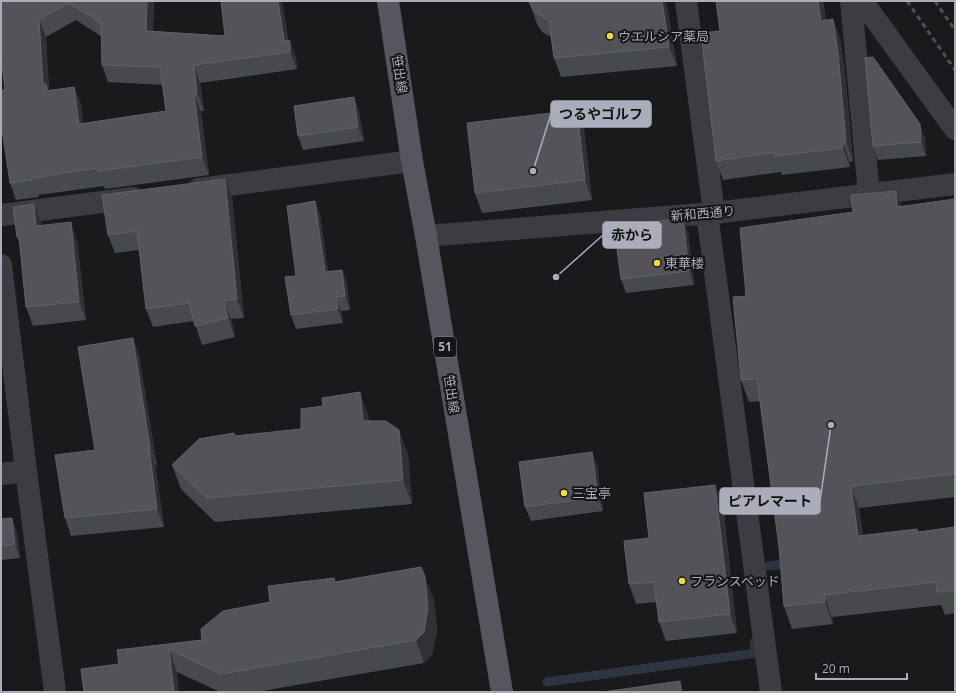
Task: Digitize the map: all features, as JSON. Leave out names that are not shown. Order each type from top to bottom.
[{"type":"main road","name":"笹出線","points":[[388,1],[412,161],[426,236],[502,692]]},
{"type":"street","points":[[686,1],[771,692]]},
{"type":"street","points":[[851,1],[869,194]]},
{"type":"street","points":[[862,1],[955,129]]},
{"type":"street","points":[[183,191],[412,161]]},
{"type":"street","name":"新和西通り","points":[[426,236],[711,213],[955,184]]},
{"type":"street","points":[[1,215],[151,195]]},
{"type":"street","points":[[1,266],[55,692]]},
{"type":"street","points":[[1,474],[26,471]]},
{"type":"building","points":[[1,1],[147,1],[146,31],[225,36],[221,1],[278,1],[284,40],[290,41],[290,52],[194,65],[197,93],[194,93],[202,157],[98,171],[98,168],[32,178],[32,180],[10,183],[1,122],[1,90],[5,90],[1,55]],"holes":[[[69,3],[101,23],[102,65],[160,67],[166,111],[79,124],[74,87],[47,91],[46,84],[43,84],[39,19]]]},
{"type":"building","name":"ウエルシア薬局","points":[[529,1],[662,1],[669,47],[554,58],[549,20],[535,12]]},
{"type":"building","points":[[716,1],[818,1],[821,21],[833,19],[838,52],[846,142],[843,142],[843,148],[775,156],[775,152],[716,161],[701,33],[720,31]]},
{"type":"building","points":[[873,57],[920,124],[921,142],[873,146],[865,58]]},
{"type":"building","points":[[354,97],[358,127],[298,136],[294,106]]},
{"type":"building","points":[[577,110],[585,180],[475,193],[467,123]]},
{"type":"building","points":[[225,179],[237,299],[224,301],[228,318],[195,326],[189,303],[146,309],[137,231],[108,235],[102,195]]},
{"type":"building","points":[[896,191],[897,207],[955,199],[955,474],[851,486],[858,536],[917,529],[918,532],[955,527],[955,590],[937,592],[936,582],[824,595],[825,602],[784,606],[779,547],[757,379],[741,380],[733,297],[746,296],[740,228],[853,212],[851,195]]},
{"type":"building","points":[[315,201],[325,272],[342,270],[345,296],[336,297],[338,309],[291,315],[285,277],[296,276],[287,206]]},
{"type":"building","points":[[34,204],[36,226],[71,222],[79,302],[26,307],[19,237],[17,237],[13,207]]},
{"type":"building","name":"東華楼","points":[[683,218],[689,271],[621,279],[614,227]]},
{"type":"building","points":[[133,338],[150,448],[149,447],[157,509],[65,518],[55,455],[95,450],[78,347]]},
{"type":"building","points":[[360,392],[363,421],[386,421],[399,430],[403,480],[207,498],[172,465],[199,439],[234,433],[235,436],[301,429],[301,409],[323,406],[322,398]]},
{"type":"building","name":"三宝亭","points":[[592,452],[598,497],[525,507],[519,462]]},
{"type":"building","name":"フランスベッド","points":[[715,485],[730,614],[659,622],[654,582],[629,584],[624,541],[649,538],[644,493]]},
{"type":"building","points":[[12,518],[15,544],[1,546],[1,519]]},
{"type":"building","points":[[421,567],[425,577],[428,608],[424,632],[416,640],[221,674],[169,649],[174,692],[84,692],[81,669],[119,664],[117,650],[202,640],[201,629],[223,611],[270,602],[268,586],[334,578],[335,582]]},
{"type":"building","points":[[680,681],[681,692],[603,692]]},
{"type":"waterway","points":[[769,566],[791,563]]},
{"type":"waterway","points":[[547,682],[756,653],[754,642]]},
{"type":"railway","points":[[907,1],[955,70]]},
{"type":"railway","points":[[935,1],[955,30]]},
{"type":"place","name":"ウエルシア薬局","points":[[610,36]]},
{"type":"place","name":"つるやゴルフ","points":[[533,171]]},
{"type":"place","name":"東華楼","points":[[657,263]]},
{"type":"place","name":"赤から","points":[[556,277]]},
{"type":"place","name":"ピアレマート","points":[[831,425]]},
{"type":"place","name":"三宝亭","points":[[564,493]]},
{"type":"place","name":"フランスベッド","points":[[682,581]]}]
